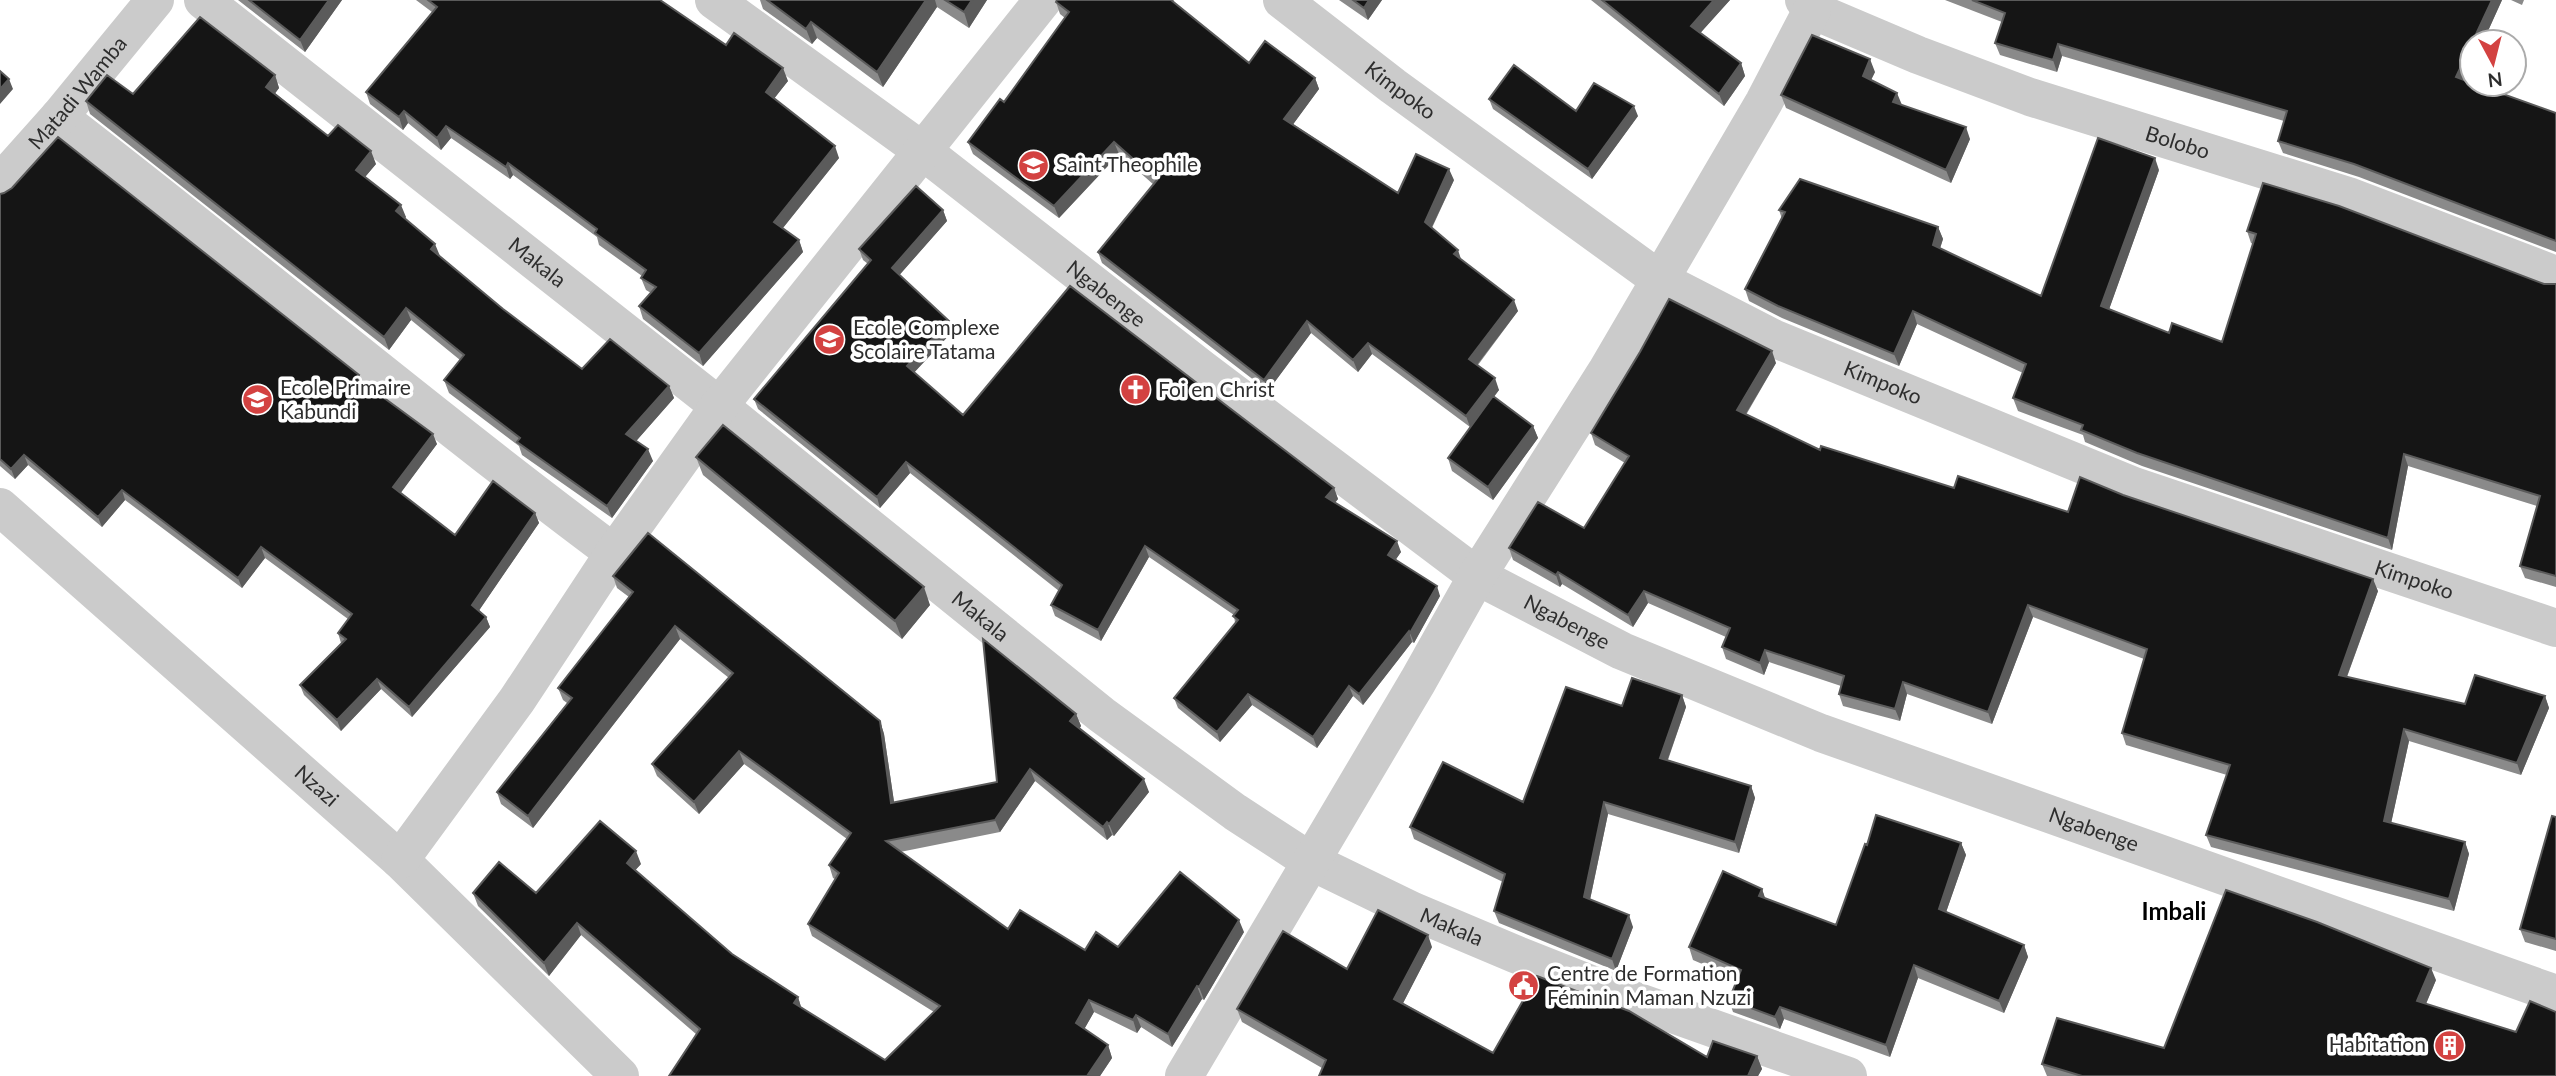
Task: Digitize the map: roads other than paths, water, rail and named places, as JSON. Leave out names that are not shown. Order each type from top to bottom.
[{"type":"street","name":"Matadi Wamba","points":[[0,183],[59,117],[155,0]]},
{"type":"street","name":"Makala","points":[[204,0],[719,405],[1102,715],[1235,812],[1310,861],[1413,911],[1613,993],[1848,1076]]},
{"type":"street","name":"Ngabenge","points":[[714,0],[924,152],[1202,369],[1477,576],[1622,651],[1821,733],[2556,994]]},
{"type":"street","points":[[400,860],[517,700],[614,553],[719,405],[924,152],[1016,31],[1044,0]]},
{"type":"street","name":"Kimpoko","points":[[1282,0],[1393,86],[1660,281],[1773,338],[2134,486],[2556,628]]},
{"type":"street","points":[[1198,1071],[1248,965],[1418,681],[1477,576],[1606,372],[1765,102],[1808,5]]},
{"type":"street","name":"Bolobo","points":[[1808,5],[1918,55],[2030,97],[2351,197],[2556,275]]},
{"type":"street","points":[[59,117],[184,213],[528,489],[614,553]]},
{"type":"street","name":"Nzazi","points":[[0,507],[400,860],[620,1076]]},
{"type":"place","name":"Saint Theophile","points":[[1033,165]]},
{"type":"place","name":"Ecole Complexe Scolaire Tatama","points":[[830,340]]},
{"type":"place","name":"Foi en Christ","points":[[1135,390]]},
{"type":"place","name":"Ecole Primaire Kabundi","points":[[257,400]]},
{"type":"place","name":"Centre de Formation Féminin Maman Nzuzi","points":[[1524,986]]},
{"type":"place","name":"Habitation","points":[[2449,1045]]},
{"type":"district","name":"Imbali","points":[[2174,912]]}]
